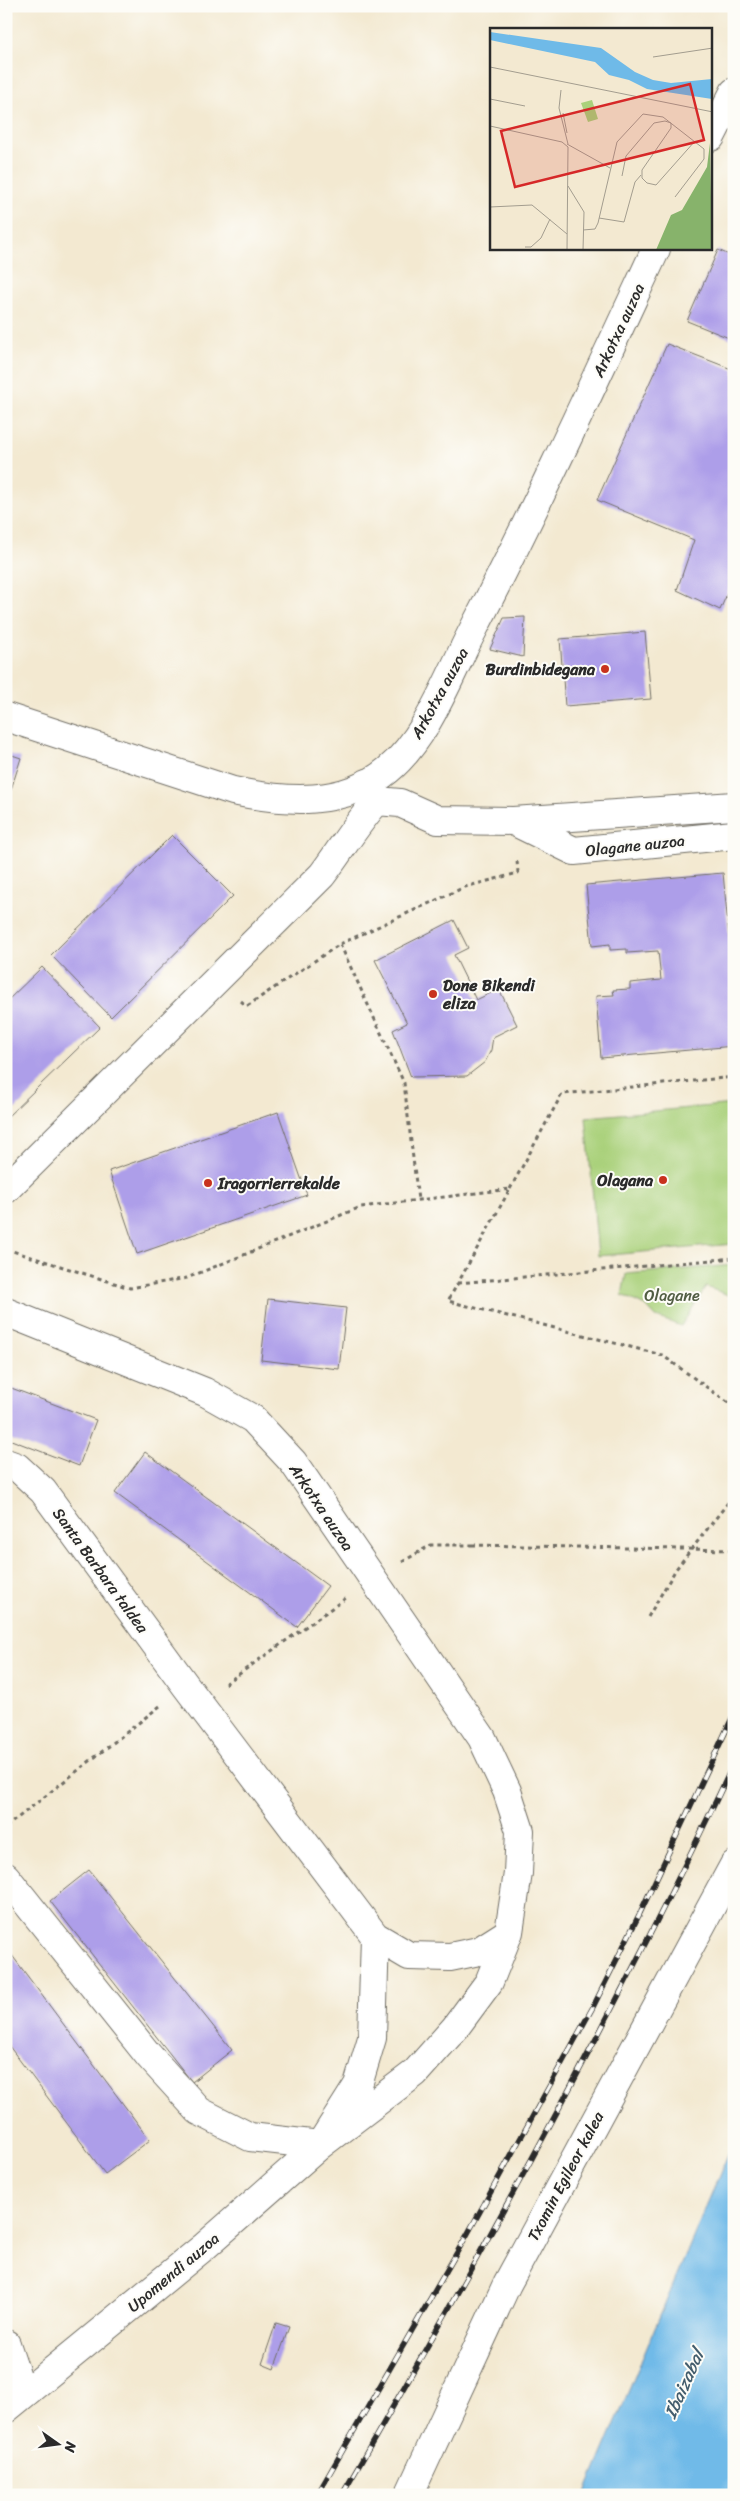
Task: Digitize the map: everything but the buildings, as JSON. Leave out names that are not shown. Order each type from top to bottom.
[{"type":"street","points":[[712,135],[734,92]]},
{"type":"street","name":"Arkotxa auzoa","points":[[372,792],[388,770],[420,734],[517,546],[656,250]]},
{"type":"street","name":"Arkotxa auzoa","points":[[6,717],[233,791],[269,799],[306,801],[372,792],[438,820],[513,821],[734,806]]},
{"type":"street","points":[[6,1189],[322,875],[343,847],[372,792]]},
{"type":"street","name":"Olagane auzoa","points":[[513,821],[574,851],[734,835]]},
{"type":"street","name":"Arkotxa auzoa","points":[[6,1312],[205,1392],[253,1419],[292,1462],[482,1738],[508,1791],[520,1831]]},
{"type":"street","name":"Santa Barbara taldea","points":[[6,1462],[16,1467],[43,1491],[186,1686],[375,1936]]},
{"type":"street","name":"Upomendi auzoa","points":[[14,2402],[205,2246],[320,2145],[415,2073],[455,2028],[489,1982],[509,1932],[518,1874],[520,1831]]},
{"type":"street","name":"Txomin Egileor kalea","points":[[409,2495],[507,2284],[734,1864]]},
{"type":"street","points":[[6,1877],[149,2056],[199,2111],[250,2137],[320,2145]]},
{"type":"street","points":[[375,1936],[409,1956],[450,1957],[479,1951],[509,1932]]},
{"type":"street","name":"Upomendi auzoa","points":[[320,2145],[358,2085],[372,2038],[375,1936]]},
{"type":"street","name":"Upomendi auzoa","points":[[6,2344],[14,2402]]},
{"type":"path","points":[[214,981],[247,1006],[340,944],[465,887],[518,873],[513,821]]},
{"type":"path","points":[[340,944],[404,1083],[418,1200]]},
{"type":"path","points":[[734,1077],[562,1094],[448,1301],[662,1355],[734,1406]]},
{"type":"path","points":[[6,1249],[130,1288],[187,1278],[361,1207],[510,1189]]},
{"type":"path","points":[[458,1283],[734,1258]]},
{"type":"path","points":[[648,1617],[676,1569],[734,1495]]},
{"type":"path","points":[[6,1827],[205,1673],[217,1690],[372,1580],[431,1545],[734,1550]]},
{"type":"green space","name":"Olagana","points":[[734,1104],[734,1244],[598,1256],[586,1117]]},
{"type":"green space","name":"Olagane","points":[[734,1265],[734,1297],[706,1287],[681,1326],[656,1317],[647,1307],[622,1295],[626,1274]]},
{"type":"water","name":"Ibaizabal","points":[[734,2140],[734,2495],[585,2495]]},
{"type":"railway","points":[[317,2495],[467,2235],[593,2007],[640,1913],[734,1714]]},
{"type":"railway","points":[[342,2495],[546,2133],[643,1949],[734,1763]]},
{"type":"place","name":"Burdinbidegana","points":[[605,669]]},
{"type":"place","name":"Done Bikendi eliza","points":[[433,994]]},
{"type":"place","name":"Olagana","points":[[663,1180]]},
{"type":"place","name":"Iragorrierrekalde","points":[[208,1183]]}]
